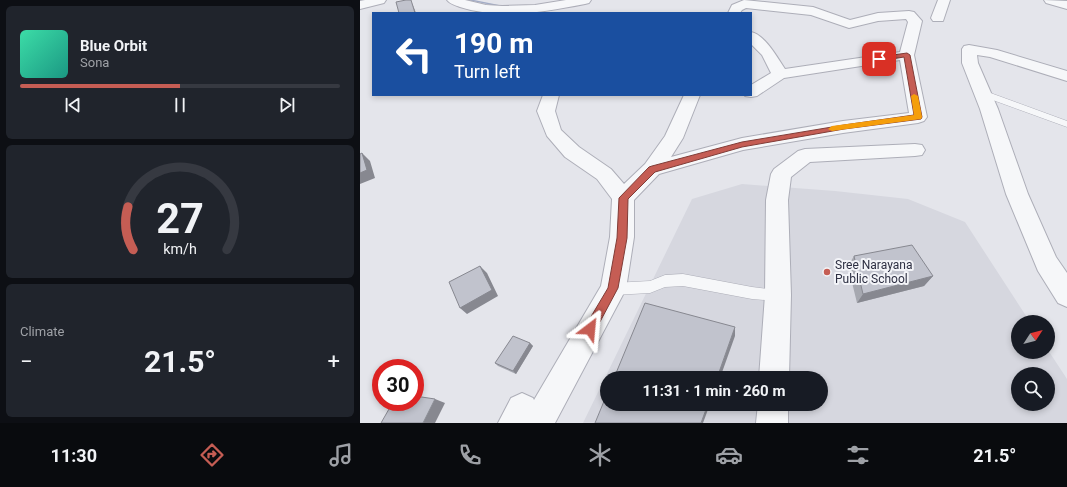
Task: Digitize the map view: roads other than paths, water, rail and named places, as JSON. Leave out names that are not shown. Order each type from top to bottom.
[{"type":"street","points":[[360,5],[380,0]]},
{"type":"street","points":[[453,0],[463,9],[509,11],[533,10],[585,0]]},
{"type":"street","points":[[938,18],[944,0]]},
{"type":"street","points":[[1050,0],[1067,5]]},
{"type":"street","points":[[652,169],[742,144],[844,127],[918,117],[907,55],[915,21],[909,15],[878,17],[849,24],[813,11],[744,4],[736,8],[734,12]]},
{"type":"street","points":[[752,37],[768,52],[780,74]]},
{"type":"street","points":[[1067,76],[992,53],[969,49],[970,63],[982,93],[1016,194],[1046,264],[1067,295]]},
{"type":"street","points":[[752,91],[780,74],[907,55]]},
{"type":"street","points":[[551,96],[546,111],[553,132],[572,152],[604,174],[624,198]]},
{"type":"street","points":[[525,418],[613,288],[622,238],[624,198],[652,169],[674,138],[692,96]]},
{"type":"street","points":[[774,371],[778,295],[777,200],[782,174],[805,156],[915,150]]},
{"type":"street","points":[[772,423],[773,411]]},
{"type":"lane","points":[[982,93],[1067,124]]},
{"type":"lane","points":[[613,288],[650,287],[665,281],[684,280],[752,293],[778,295]]},
{"type":"waterway","points":[[469,0],[507,7]]},
{"type":"waterway","points":[[1063,0],[1067,1]]},
{"type":"place","name":"Sree Narayana Public School","points":[[827,272]]}]
